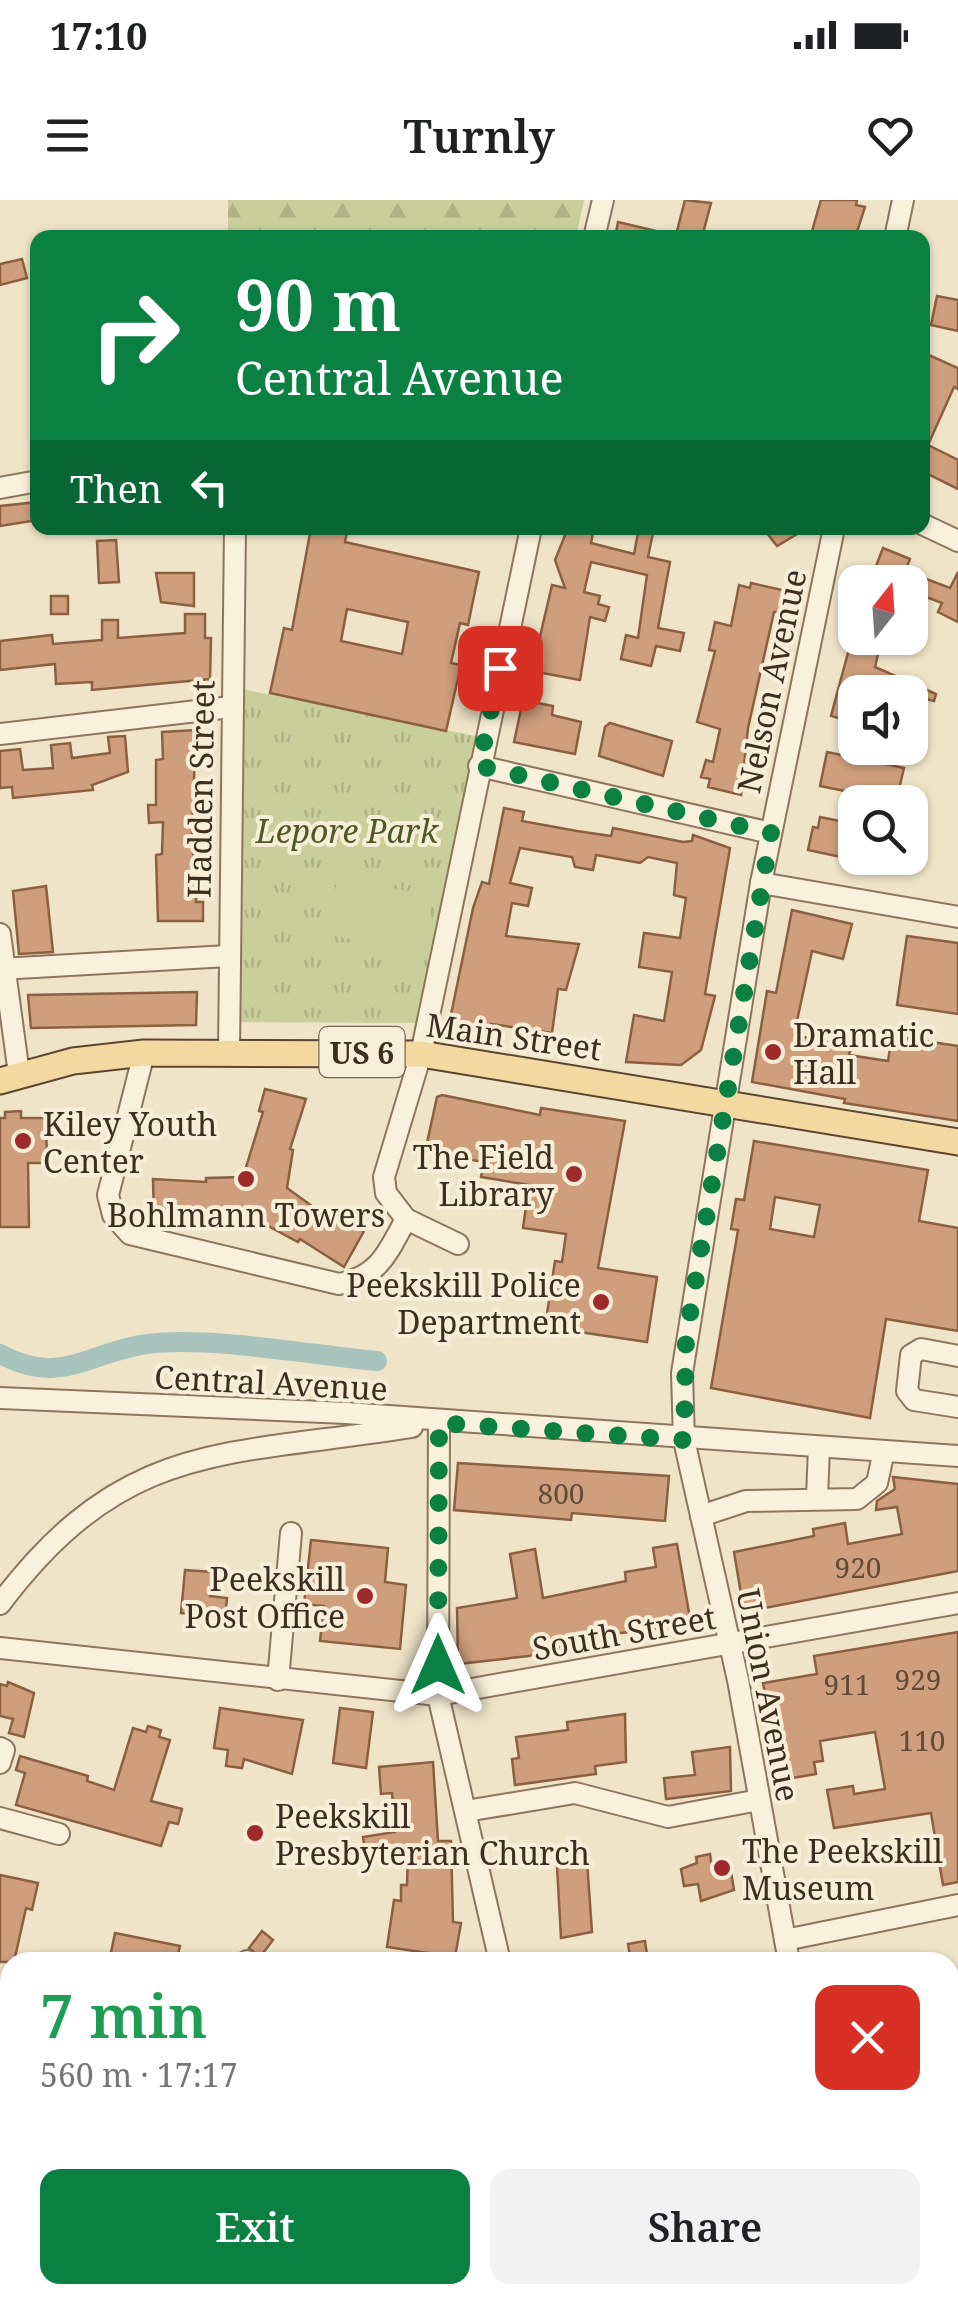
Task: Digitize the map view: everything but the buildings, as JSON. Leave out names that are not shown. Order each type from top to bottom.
[{"type":"main road","name":"Main Street","points":[[10,1077],[93,1058],[144,1053],[422,1054],[958,1142]]},
{"type":"street","points":[[596,230],[603,200]]},
{"type":"street","points":[[897,230],[903,200]]},
{"type":"street","points":[[0,488],[30,482]]},
{"type":"street","points":[[930,528],[958,541]]},
{"type":"street","name":"Hadden Street","points":[[229,1052],[235,535]]},
{"type":"street","points":[[458,1244],[406,1219],[386,1193],[384,1177],[422,1054],[529,535]]},
{"type":"street","name":"Nelson Avenue","points":[[684,1440],[686,1338],[724,1102],[760,884],[833,535]]},
{"type":"street","points":[[0,734],[231,707]]},
{"type":"street","points":[[479,766],[771,833]]},
{"type":"street","points":[[760,884],[958,917]]},
{"type":"street","points":[[0,934],[10,1077]]},
{"type":"street","points":[[2,968],[228,956]]},
{"type":"street","points":[[144,1053],[108,1195],[113,1215],[130,1234],[339,1284],[369,1275],[380,1266],[406,1219]]},
{"type":"street","points":[[958,1356],[921,1350],[912,1355],[907,1391],[914,1400],[958,1407]]},
{"type":"street","name":"Central Avenue","points":[[0,1398],[346,1413],[439,1423],[958,1456]]},
{"type":"street","points":[[0,1604],[59,1534],[100,1503],[155,1472],[242,1448],[320,1442],[439,1423],[438,1696],[498,1952]]},
{"type":"street","name":"Union Avenue","points":[[684,1440],[730,1644],[787,1952]]},
{"type":"street","points":[[816,1498],[819,1448]]},
{"type":"street","points":[[701,1516],[746,1501],[857,1498],[878,1483],[884,1452]]},
{"type":"street","points":[[278,1680],[291,1534]]},
{"type":"street","name":"South Street","points":[[0,1648],[438,1696],[958,1602]]},
{"type":"street","points":[[0,1748],[4,1750],[0,1764]]},
{"type":"street","points":[[466,1811],[575,1793],[668,1817],[760,1800]]},
{"type":"street","points":[[0,1818],[59,1834]]},
{"type":"street","points":[[785,1940],[958,1906]]},
{"type":"green space","points":[[228,200],[584,200],[578,230],[228,230]]},
{"type":"green space","name":"Lepore Park","points":[[231,687],[485,738],[428,1023],[228,1022]]},
{"type":"green space","points":[[337,879],[432,895],[423,951],[328,935]]},
{"type":"waterway","points":[[0,1354],[22,1363],[58,1367],[147,1344],[200,1342],[377,1361]]},
{"type":"place","name":"Dramatic Hall","points":[[773,1052]]},
{"type":"place","name":"Kiley Youth Center","points":[[23,1141]]},
{"type":"place","name":"The Field Library","points":[[574,1174]]},
{"type":"place","name":"Bohlmann Towers","points":[[246,1179]]},
{"type":"place","name":"Peekskill Police Department","points":[[601,1302]]},
{"type":"place","name":"Peekskill Post Office","points":[[365,1596]]},
{"type":"place","name":"Peekskill Presbyterian Church","points":[[255,1833]]},
{"type":"place","name":"The Peekskill Museum","points":[[722,1868]]},
{"type":"route","points":[[438,1665],[439,1423],[684,1440],[682,1373],[686,1338],[771,833],[479,766],[500,668]]}]
